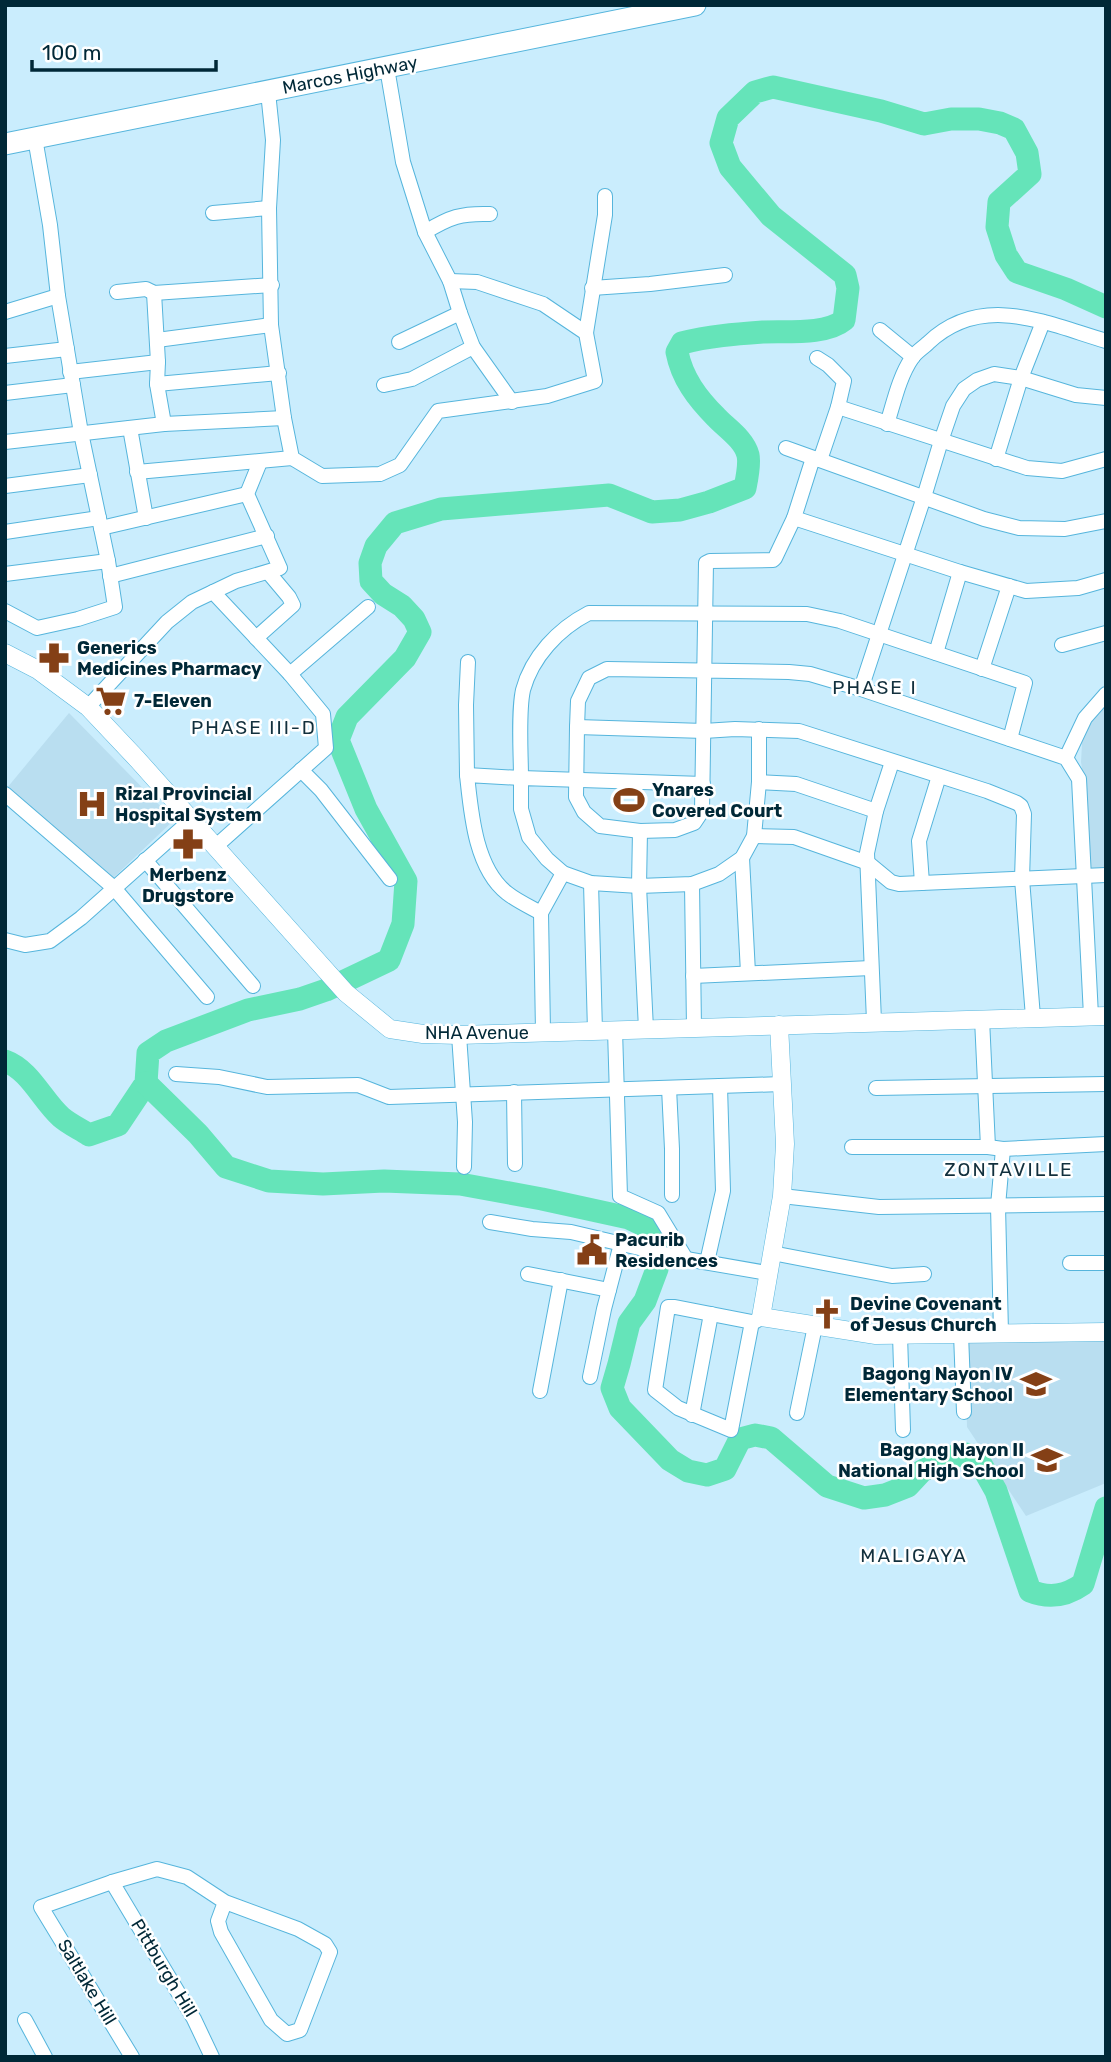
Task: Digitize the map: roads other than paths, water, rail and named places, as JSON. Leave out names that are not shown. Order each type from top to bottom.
[{"type":"main road","name":"Marcos Highway","points":[[5,144],[387,68],[666,8],[695,5]]},
{"type":"street","points":[[387,68],[402,162],[425,232],[450,281],[473,347],[512,402]]},
{"type":"street","points":[[268,92],[273,140],[269,208],[271,325],[292,458]]},
{"type":"street","points":[[5,611],[37,628],[115,607],[71,378],[36,138]]},
{"type":"street","points":[[137,472],[292,458],[322,476],[380,474],[400,465],[438,411],[547,396],[595,381],[586,333],[605,215],[605,196]]},
{"type":"street","points":[[213,213],[269,208]]},
{"type":"street","points":[[425,232],[442,222],[467,214],[490,214]]},
{"type":"street","points":[[592,288],[725,275]]},
{"type":"street","points":[[450,281],[477,282],[544,304],[586,333]]},
{"type":"street","points":[[117,292],[146,289],[154,293],[272,285]]},
{"type":"street","points":[[154,293],[157,384],[164,424]]},
{"type":"street","points":[[5,312],[58,296]]},
{"type":"street","points":[[399,342],[460,313]]},
{"type":"street","points":[[887,424],[901,380],[913,357],[939,332],[960,320],[1010,314],[1101,340],[1103,324]]},
{"type":"street","points":[[996,458],[1021,378],[1043,322]]},
{"type":"street","points":[[156,340],[271,325]]},
{"type":"street","points":[[880,330],[913,357]]},
{"type":"street","points":[[384,385],[412,379],[473,347]]},
{"type":"street","points":[[5,356],[67,349]]},
{"type":"street","points":[[817,358],[844,382],[838,407],[794,518],[775,558],[706,563],[705,671],[702,811],[694,823],[675,830],[640,831],[600,826],[584,812],[576,797],[578,701],[589,678],[607,669],[705,671],[789,672],[810,674],[1066,758],[1079,779],[1084,876],[1098,1016]]},
{"type":"street","points":[[5,393],[158,362]]},
{"type":"street","points":[[157,384],[279,373]]},
{"type":"street","points":[[862,689],[953,406],[964,389],[977,380],[994,374],[1021,378],[1076,395],[1106,398]]},
{"type":"street","points":[[838,407],[1027,468],[1062,471],[1106,459]]},
{"type":"street","points":[[5,442],[164,424],[284,418]]},
{"type":"street","points":[[130,428],[146,517]]},
{"type":"street","points":[[786,448],[984,519],[1019,528],[1065,529],[1106,521]]},
{"type":"street","points":[[88,707],[167,622],[192,602],[236,581],[280,568],[247,494],[260,462]]},
{"type":"street","points":[[5,486],[90,475]]},
{"type":"street","points":[[5,532],[146,517],[247,494]]},
{"type":"street","points":[[794,518],[1026,591],[1078,588],[1106,580]]},
{"type":"street","points":[[5,574],[109,569],[267,536]]},
{"type":"street","points":[[256,638],[293,605],[268,572]]},
{"type":"street","points":[[936,653],[960,572]]},
{"type":"street","points":[[982,669],[1009,586]]},
{"type":"street","points":[[213,592],[290,674],[323,715],[326,748],[215,847]]},
{"type":"street","points":[[290,674],[368,607]]},
{"type":"street","points":[[759,729],[759,782],[754,836],[742,858],[719,874],[692,884],[639,886],[591,883],[563,873],[529,837],[521,809],[523,694],[534,663],[560,633],[575,620],[589,613],[807,614],[839,621],[1025,683],[1010,739]]},
{"type":"street","points":[[1062,645],[1106,633]]},
{"type":"street","name":"NHA Avenue","points":[[5,653],[38,670],[88,707],[346,993],[390,1030],[459,1035],[1098,1016]]},
{"type":"street","points":[[468,662],[467,775],[473,826],[488,869],[506,892],[541,913]]},
{"type":"street","points":[[1066,758],[1090,710],[1106,694]]},
{"type":"street","points":[[577,727],[704,732],[735,729],[799,731],[987,791],[1021,806],[1024,817],[1022,879],[1033,1017]]},
{"type":"street","points":[[874,1021],[869,844],[876,811],[892,762]]},
{"type":"street","points":[[301,770],[321,790],[390,879]]},
{"type":"street","points":[[467,775],[703,784]]},
{"type":"street","points":[[922,883],[919,841],[939,776]]},
{"type":"street","points":[[759,782],[796,784],[876,811]]},
{"type":"street","points":[[5,794],[114,888],[207,997]]},
{"type":"street","points":[[5,940],[25,945],[50,940],[81,918],[191,820]]},
{"type":"street","points":[[640,831],[639,886],[646,1029]]},
{"type":"street","points":[[754,836],[794,836],[868,863],[891,882],[899,884],[1106,875]]},
{"type":"street","points":[[742,858],[748,973]]},
{"type":"street","points":[[145,860],[253,986]]},
{"type":"street","points":[[543,1032],[541,913],[563,873]]},
{"type":"street","points":[[591,883],[595,1031]]},
{"type":"street","points":[[692,884],[695,1028]]},
{"type":"street","points":[[693,976],[872,968]]},
{"type":"street","points":[[982,1019],[984,1086],[995,1148],[1001,1333]]},
{"type":"street","points":[[779,1026],[785,1144],[782,1196],[772,1253],[756,1319],[731,1430],[678,1408],[655,1389],[667,1308],[675,1307],[711,1314],[756,1319],[816,1326],[876,1335],[1106,1332]]},
{"type":"street","points":[[615,1030],[620,1196],[658,1213],[686,1259]]},
{"type":"street","points":[[459,1035],[465,1122],[464,1167]]},
{"type":"street","points":[[176,1074],[219,1077],[267,1087],[358,1085],[389,1097],[781,1084]]},
{"type":"street","points":[[876,1088],[1106,1084]]},
{"type":"street","points":[[707,1262],[723,1191],[720,1086]]},
{"type":"street","points":[[668,1088],[673,1149],[672,1195]]},
{"type":"street","points":[[514,1092],[515,1164]]},
{"type":"street","points":[[852,1147],[995,1148],[1106,1143]]},
{"type":"street","points":[[782,1196],[879,1207],[1106,1204]]},
{"type":"street","points":[[490,1222],[571,1233],[686,1259],[767,1273]]},
{"type":"street","points":[[590,1377],[621,1244]]},
{"type":"street","points":[[772,1253],[892,1276],[924,1275]]},
{"type":"street","points":[[1070,1263],[1106,1263]]},
{"type":"street","points":[[528,1274],[609,1290]]},
{"type":"street","points":[[540,1391],[561,1280]]},
{"type":"street","points":[[692,1415],[711,1314]]},
{"type":"street","points":[[797,1413],[816,1326]]},
{"type":"street","points":[[961,1334],[964,1412]]},
{"type":"street","points":[[900,1335],[903,1430]]},
{"type":"street","points":[[112,1882],[157,1869],[187,1877],[225,1902],[298,1929],[325,1944],[330,1952],[300,2030],[287,2034],[271,2020],[234,1957],[220,1932],[218,1921],[225,1902]]},
{"type":"street","name":"Saltlake Hill","points":[[112,1882],[41,1908],[132,2057]]},
{"type":"street","name":"Pittburgh Hill","points":[[112,1882],[194,2019],[212,2057]]},
{"type":"street","points":[[25,2020],[45,2057]]},
{"type":"waterway","points":[[5,1061],[22,1071],[61,1117],[89,1135],[118,1125],[146,1083],[148,1053],[166,1041],[248,1010],[300,999],[326,990],[389,960],[403,924],[406,881],[366,809],[338,740],[347,717],[405,658],[420,632],[414,619],[402,606],[383,594],[371,581],[370,563],[376,546],[395,523],[441,509],[609,495],[652,512],[680,510],[745,488],[749,463],[746,449],[697,395],[687,379],[677,352],[682,343],[702,339],[764,332],[817,330],[836,325],[844,320],[848,288],[845,275],[771,216],[730,167],[721,143],[728,118],[755,92],[773,87],[881,111],[924,124],[951,119],[979,119],[1014,129],[1027,153],[1030,174],[999,202],[997,227],[1006,255],[1017,272],[1066,289],[1106,307]]},
{"type":"waterway","points":[[146,1083],[198,1134],[226,1167],[269,1181],[323,1184],[384,1181],[460,1184],[629,1218],[650,1228],[660,1242]]},
{"type":"waterway","points":[[657,1269],[645,1301],[629,1323],[612,1388],[620,1408],[670,1460],[688,1471],[707,1475],[725,1469],[740,1439],[755,1435],[771,1438],[827,1486],[864,1498],[885,1495],[908,1486],[922,1471],[950,1457],[966,1454],[978,1459],[996,1491],[1030,1591],[1044,1595],[1064,1594],[1083,1584],[1106,1508]]},
{"type":"place","name":"Generics Medicines Pharmacy","points":[[54,658]]},
{"type":"place","name":"7-Eleven","points":[[111,701]]},
{"type":"place","name":"Ynares Covered Court","points":[[629,800]]},
{"type":"place","name":"Rizal Provincial Hospital System","points":[[92,804]]},
{"type":"place","name":"Merbenz Drugstore","points":[[188,844]]},
{"type":"place","name":"Pacurib Residences","points":[[592,1250]]},
{"type":"place","name":"Devine Covenant of Jesus Church","points":[[827,1314]]},
{"type":"place","name":"Bagong Nayon IV Elementary School","points":[[1036,1384]]},
{"type":"place","name":"Bagong Nayon II National High School","points":[[1047,1460]]},
{"type":"district","name":"PHASE I","points":[[875,687]]},
{"type":"district","name":"PHASE III-D","points":[[254,727]]},
{"type":"district","name":"ZONTAVILLE","points":[[1009,1169]]},
{"type":"district","name":"MALIGAYA","points":[[914,1555]]}]
